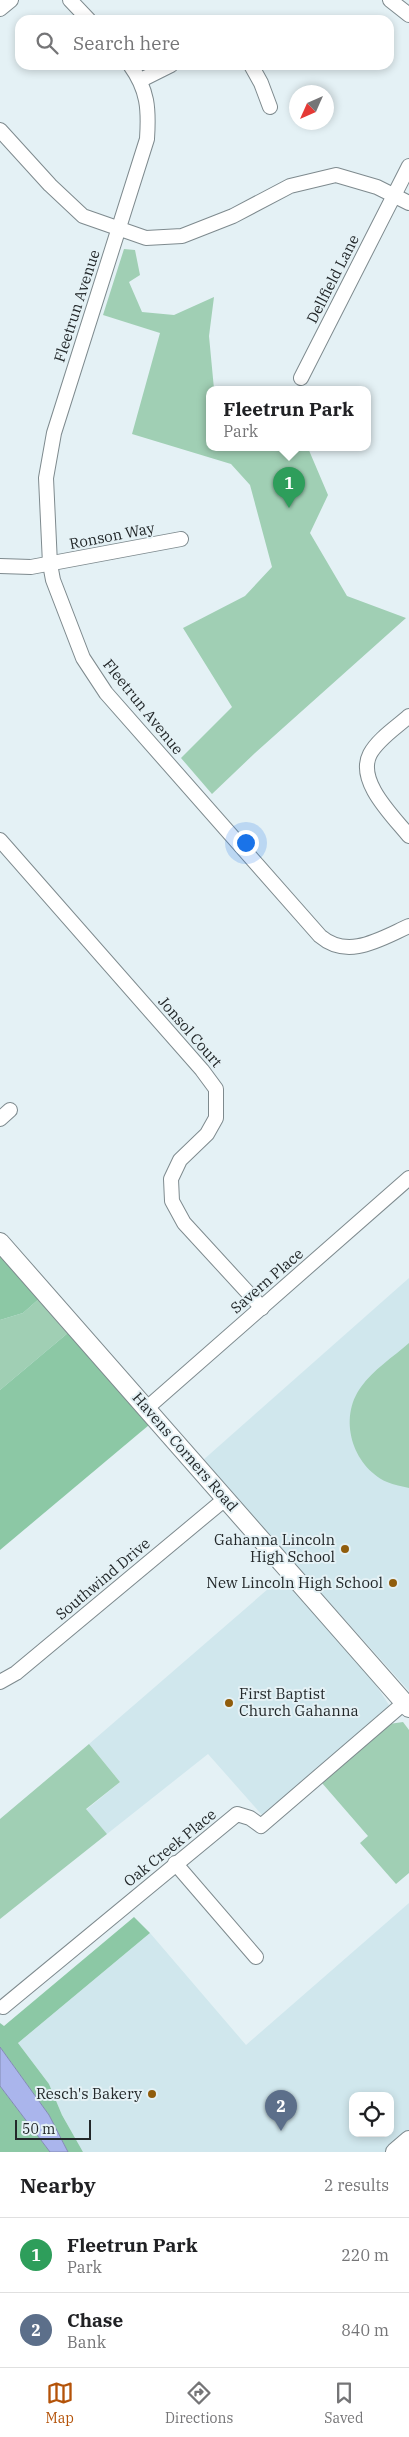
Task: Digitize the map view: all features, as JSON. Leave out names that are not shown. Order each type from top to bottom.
[{"type":"main road","name":"Havens Corners Road","points":[[0,1242],[406,1706]]},
{"type":"main road","points":[[396,2152],[409,2140]]},
{"type":"street","points":[[0,9],[10,0]]},
{"type":"street","points":[[70,0],[84,15]]},
{"type":"street","points":[[390,0],[409,15]]},
{"type":"street","points":[[134,70],[141,80],[161,70]]},
{"type":"street","points":[[254,70],[270,107]]},
{"type":"street","name":"Fleetrun Avenue","points":[[141,80],[149,109],[147,139],[54,433],[46,478],[50,564],[53,580],[83,658],[106,693],[308,923],[328,943],[339,948],[350,949],[409,926]]},
{"type":"street","points":[[0,130],[50,185],[83,216],[146,238],[182,236],[233,216],[290,186],[336,175],[377,187],[409,203]]},
{"type":"street","name":"Dellfield Lane","points":[[300,378],[409,166]]},
{"type":"street","name":"Ronson Way","points":[[0,566],[30,567],[181,539]]},
{"type":"street","points":[[409,716],[370,753],[366,766],[373,791],[409,836]]},
{"type":"street","name":"Jonsol Court","points":[[0,840],[202,1070],[216,1089],[216,1118],[207,1134],[180,1160],[171,1179],[172,1200],[184,1223],[262,1308]]},
{"type":"street","name":"Savern Place","points":[[147,1408],[409,1178]]},
{"type":"street","name":"Southwind Drive","points":[[0,1682],[16,1673],[225,1499]]},
{"type":"street","name":"Oak Creek Place","points":[[3,2007],[175,1863],[237,1814],[250,1818],[261,1826],[406,1706]]},
{"type":"street","points":[[175,1863],[256,1957]]},
{"type":"shaded area","name":"Gahanna Lincoln High School","points":[[409,1278],[409,1691],[202,1461]]},
{"type":"shaded area","points":[[283,1576],[363,1665],[389,1705],[384,1715],[262,1815],[208,1754],[107,1834],[86,1810],[120,1782],[89,1744]]},
{"type":"shaded area","points":[[409,1903],[409,2152],[83,2152],[62,2115],[49,2084],[18,2043],[150,1933],[246,2045]]},
{"type":"green space","points":[[124,249],[135,250],[140,275],[129,282],[142,312],[174,315],[214,297],[209,336],[214,386],[206,386],[206,451],[309,451],[328,495],[310,533],[347,596],[406,618],[212,794],[181,758],[232,707],[183,628],[245,596],[272,567],[250,485],[231,464],[132,434],[160,333],[103,315]]},
{"type":"green space","points":[[0,1254],[40,1298],[23,1313],[0,1320]]},
{"type":"green space","points":[[40,1298],[69,1332],[0,1390],[0,1320],[23,1313]]},
{"type":"green space","points":[[69,1332],[149,1425],[0,1550],[0,1390]]},
{"type":"green space","points":[[409,1343],[409,1488],[387,1482],[375,1475],[365,1465],[357,1453],[352,1440],[350,1413],[354,1399],[366,1381],[377,1369]]},
{"type":"green space","points":[[403,1722],[409,1730],[409,1873],[396,1884],[360,1843],[368,1836],[322,1783],[389,1724]]},
{"type":"green space","points":[[89,1744],[120,1782],[86,1809],[107,1834],[0,1919],[0,1819]]},
{"type":"green space","points":[[134,1917],[150,1933],[18,2043],[49,2084],[62,2115],[83,2152],[68,2152],[49,2115],[0,2047],[0,2023],[4,2026]]},
{"type":"green space","points":[[0,2086],[50,2152],[0,2152]]},
{"type":"water","points":[[0,2047],[49,2115],[68,2152],[50,2152],[0,2086]]},
{"type":"place","name":"Fleetrun Park","points":[[289,508]]},
{"type":"place","name":"Gahanna Lincoln High School","points":[[345,1549]]},
{"type":"place","name":"New Lincoln High School","points":[[393,1583]]},
{"type":"place","name":"First Baptist Church Gahanna","points":[[229,1703]]},
{"type":"place","name":"Resch's Bakery","points":[[152,2094]]},
{"type":"place","name":"Chase","points":[[281,2131]]}]
